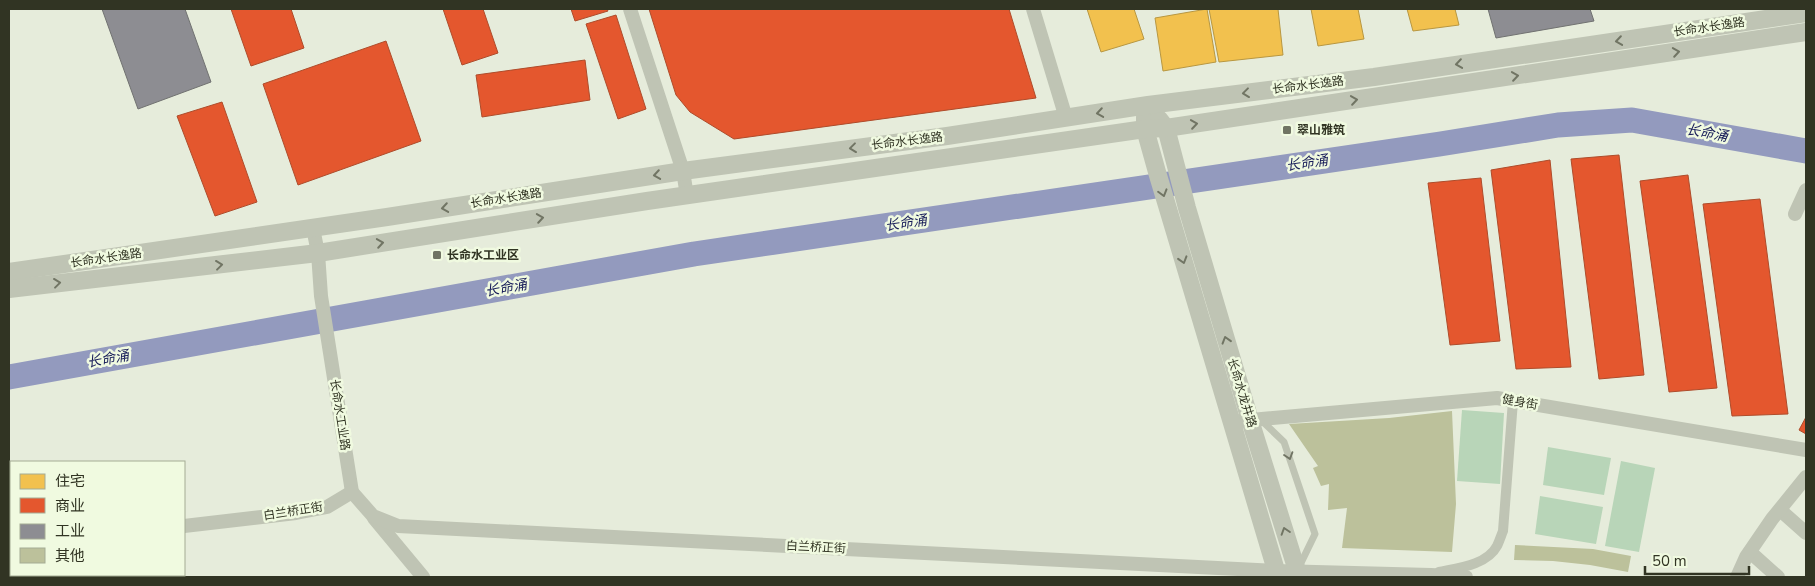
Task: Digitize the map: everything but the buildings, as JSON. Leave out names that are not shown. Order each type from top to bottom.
[{"type":"street","points":[[630,9],[683,171],[687,196]]},
{"type":"street","points":[[1033,9],[1066,118]]},
{"type":"street","name":"长命水长逸路","points":[[9,272],[313,228],[683,171],[947,136],[1146,105],[1374,77],[1806,13]]},
{"type":"street","name":"长命水长逸路","points":[[9,289],[318,254],[647,201],[1145,129],[1166,128],[1806,32]]},
{"type":"street","points":[[1146,105],[1166,128]]},
{"type":"street","points":[[1145,129],[1146,105]]},
{"type":"street","name":"长命水龙井路","points":[[1166,128],[1186,208],[1255,420],[1298,574]]},
{"type":"street","name":"长命水龙井路","points":[[1145,129],[1278,574]]},
{"type":"street","points":[[1796,214],[1806,190]]},
{"type":"street","points":[[313,228],[318,254]]},
{"type":"street","name":"长命水工业路","points":[[318,254],[321,296],[352,492]]},
{"type":"street","name":"健身街","points":[[1232,422],[1497,398],[1806,450]]},
{"type":"street","points":[[1431,574],[1468,565],[1483,559],[1496,548],[1503,531],[1513,401]]},
{"type":"street","points":[[1737,577],[1750,552],[1806,477]]},
{"type":"street","name":"白兰桥正街","points":[[185,526],[296,513],[326,507],[352,492],[373,516],[398,526],[1278,574],[1431,574],[1466,577]]},
{"type":"street","points":[[1780,510],[1806,532]]},
{"type":"street","points":[[373,516],[423,577]]},
{"type":"street","points":[[1750,552],[1778,577]]},
{"type":"lane","points":[[1255,420],[1284,442],[1315,534],[1298,574]]},
{"type":"green space","points":[[1462,410],[1504,413],[1500,484],[1457,481]]},
{"type":"green space","points":[[1548,447],[1611,458],[1604,495],[1543,485]]},
{"type":"green space","points":[[1621,461],[1655,468],[1639,552],[1605,546]]},
{"type":"green space","points":[[1540,496],[1603,507],[1596,544],[1535,534]]},
{"type":"waterway","name":"长命涌","points":[[9,377],[694,254],[1558,125],[1632,120],[1806,151]]},
{"type":"place","name":"翠山雅筑","points":[[1287,130]]},
{"type":"place","name":"长命水工业区","points":[[437,255]]}]
